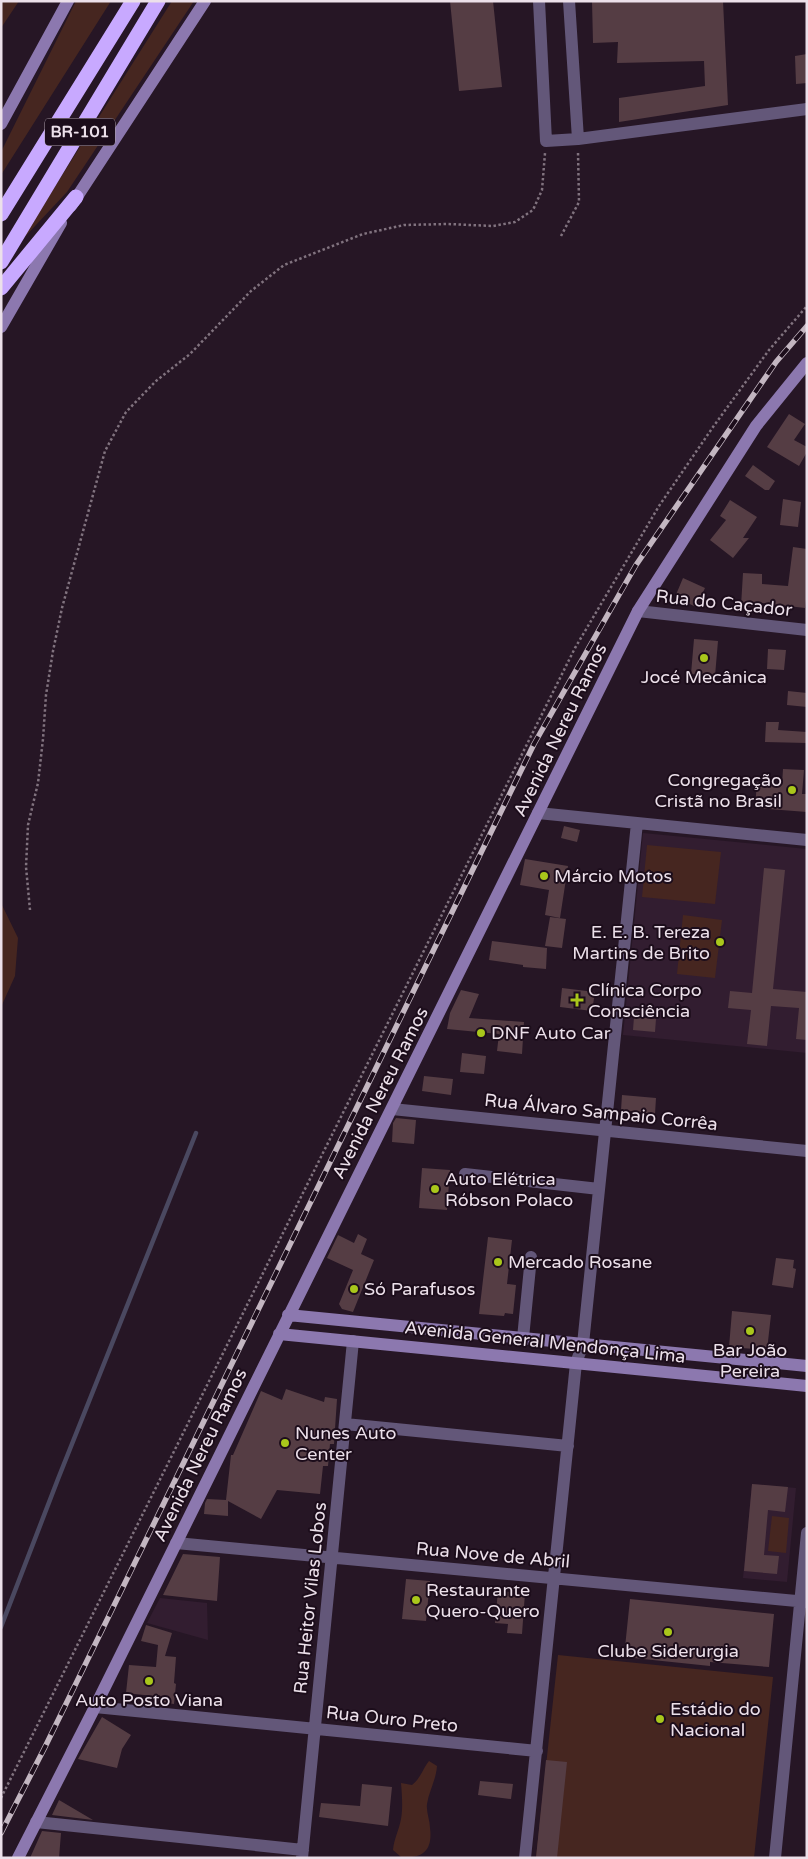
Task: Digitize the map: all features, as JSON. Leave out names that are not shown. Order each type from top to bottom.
[{"type":"highway","name":"BR-101","points":[[1,214],[132,1]]},
{"type":"highway","name":"BR-101","points":[[1,262],[158,1]]},
{"type":"highway","points":[[1,288],[76,197]]},
{"type":"main road","points":[[1,124],[68,1]]},
{"type":"main road","points":[[1,327],[76,197],[205,1]]},
{"type":"main road","name":"Avenida Nereu Ramos","points":[[18,1858],[95,1707],[638,612],[756,426],[807,363]]},
{"type":"main road","name":"Avenida General Mendonça Lima","points":[[288,1315],[807,1366]]},
{"type":"main road","name":"Avenida General Mendonça Lima","points":[[279,1334],[807,1386]]},
{"type":"street","points":[[538,1],[546,141],[578,139],[807,109]]},
{"type":"street","points":[[570,1],[578,139]]},
{"type":"street","name":"Rua do Caçador","points":[[638,612],[807,630]]},
{"type":"street","points":[[538,813],[807,840]]},
{"type":"street","points":[[525,1858],[576,1363],[583,1344],[637,823]]},
{"type":"street","name":"Rua Álvaro Sampaio Corrêa","points":[[392,1109],[807,1151]]},
{"type":"street","points":[[465,1174],[599,1189]]},
{"type":"street","points":[[523,1338],[531,1257]]},
{"type":"street","name":"Rua Heitor Vilas Lobos","points":[[303,1854],[353,1341]]},
{"type":"street","points":[[345,1424],[568,1446]]},
{"type":"street","points":[[775,1858],[803,1602],[807,1534]]},
{"type":"street","name":"Rua Nove de Abril","points":[[176,1542],[803,1602]]},
{"type":"street","name":"Rua Ouro Preto","points":[[95,1707],[536,1751]]},
{"type":"street","points":[[36,1822],[303,1854]]},
{"type":"path","points":[[561,236],[579,202],[578,139]]},
{"type":"path","points":[[30,910],[26,867],[28,825],[38,783],[46,695],[53,651],[62,608],[105,451],[126,412],[156,380],[190,354],[251,291],[284,265],[363,234],[404,225],[493,226],[515,222],[533,210],[542,190],[546,141]]},
{"type":"path","points":[[1,1798],[575,648],[659,506],[713,427],[764,358],[807,306]]},
{"type":"shaded area","points":[[1,1],[19,1],[1,28]]},
{"type":"shaded area","points":[[76,1],[111,1],[1,175],[1,152]]},
{"type":"shaded area","points":[[172,1],[194,1],[67,192],[20,242]]},
{"type":"shaded area","name":"E. E. B. Tereza Martins de Brito","points":[[643,833],[807,849],[807,1053],[623,1035]]},
{"type":"shaded area","points":[[647,845],[721,852],[715,904],[642,897]]},
{"type":"shaded area","points":[[1,903],[18,938],[15,976],[1,1007]]},
{"type":"shaded area","points":[[683,915],[722,920],[715,978],[677,974]]},
{"type":"shaded area","points":[[752,1484],[796,1488],[787,1582],[743,1578]]},
{"type":"shaded area","points":[[772,1516],[789,1518],[786,1553],[768,1551]]},
{"type":"shaded area","points":[[160,1598],[207,1603],[208,1640],[147,1623]]},
{"type":"shaded area","name":"Estádio do Nacional","points":[[558,1655],[773,1677],[754,1858],[536,1858]]},
{"type":"shaded area","points":[[429,1761],[437,1766],[427,1804],[430,1843],[428,1848],[420,1855],[401,1857],[393,1850],[402,1815],[401,1783],[412,1785]]},
{"type":"building","points":[[450,1],[493,1],[502,87],[459,91]]},
{"type":"building","points":[[592,1],[723,1],[728,105],[619,122],[619,98],[705,86],[704,61],[617,63],[618,42],[593,43]]},
{"type":"building","points":[[807,54],[807,83],[796,84],[795,56]]},
{"type":"building","points":[[789,414],[805,424],[794,440],[807,447],[807,452],[799,466],[767,447]]},
{"type":"building","points":[[753,465],[775,481],[769,490],[765,490],[745,476]]},
{"type":"building","points":[[783,499],[801,502],[798,527],[780,525]]},
{"type":"building","points":[[730,500],[757,517],[743,538],[749,538],[733,558],[710,540],[726,520],[720,516]]},
{"type":"building","points":[[793,547],[807,549],[805,608],[761,603],[760,607],[741,606],[743,573],[762,574],[762,584],[788,586]]},
{"type":"building","points":[[683,578],[705,588],[696,607],[675,597]]},
{"type":"building","name":"Jocé Mecânica","points":[[694,639],[718,641],[715,676],[691,674]]},
{"type":"building","points":[[768,649],[786,650],[784,670],[767,669]]},
{"type":"building","points":[[788,691],[807,693],[807,707],[787,705]]},
{"type":"building","points":[[766,722],[779,722],[778,730],[807,732],[807,743],[765,742]]},
{"type":"building","points":[[783,769],[804,770],[802,794],[807,794],[807,812],[755,808],[757,782],[782,785]]},
{"type":"building","points":[[564,826],[580,830],[577,842],[561,838]]},
{"type":"building","name":"Márcio Motos","points":[[525,859],[568,866],[560,918],[545,915],[549,890],[520,885]]},
{"type":"building","points":[[764,868],[785,870],[773,989],[807,992],[807,1040],[796,1039],[799,1008],[771,1006],[767,1046],[747,1044],[751,1010],[728,1008],[730,991],[752,993]]},
{"type":"building","points":[[550,917],[566,919],[562,948],[545,946]]},
{"type":"building","points":[[492,941],[547,948],[546,969],[523,967],[523,965],[489,960]]},
{"type":"building","name":"Clínica Corpo Consciência","points":[[562,988],[595,992],[592,1011],[560,1007]]},
{"type":"building","points":[[461,990],[479,994],[469,1018],[524,1022],[522,1054],[497,1051],[499,1034],[447,1029],[450,1013]]},
{"type":"building","points":[[634,1017],[656,1019],[655,1032],[633,1030]]},
{"type":"building","points":[[462,1053],[486,1056],[484,1074],[460,1072]]},
{"type":"building","points":[[424,1076],[453,1079],[451,1095],[422,1091]]},
{"type":"building","points":[[622,1095],[656,1098],[655,1114],[621,1110]]},
{"type":"building","points":[[396,1118],[416,1120],[414,1144],[392,1142],[393,1123]]},
{"type":"building","name":"Auto Elétrica Róbson Polaco","points":[[422,1168],[450,1170],[447,1210],[419,1208]]},
{"type":"building","points":[[358,1234],[367,1239],[361,1254],[374,1260],[353,1312],[342,1309],[339,1304],[353,1270],[327,1258],[338,1235],[354,1243]]},
{"type":"building","name":"Mercado Rosane","points":[[488,1237],[512,1240],[507,1284],[516,1285],[513,1314],[505,1313],[504,1316],[479,1314]]},
{"type":"building","points":[[776,1258],[794,1260],[793,1268],[796,1269],[793,1288],[772,1285]]},
{"type":"building","name":"Bar João Pereira","points":[[732,1311],[771,1315],[767,1350],[729,1347]]},
{"type":"building","points":[[286,1389],[324,1402],[325,1397],[337,1399],[334,1444],[330,1444],[328,1466],[323,1466],[320,1494],[277,1490],[261,1519],[228,1501],[228,1516],[204,1514],[207,1499],[226,1500],[231,1455],[233,1455],[261,1391],[282,1400]]},
{"type":"building","points":[[752,1484],[788,1487],[785,1512],[768,1510],[764,1555],[779,1556],[777,1574],[744,1571]]},
{"type":"building","points":[[183,1554],[220,1557],[217,1601],[163,1595]]},
{"type":"building","name":"Restaurante Quero-Quero","points":[[406,1579],[430,1581],[426,1621],[402,1619]]},
{"type":"building","points":[[498,1591],[525,1593],[522,1634],[507,1633],[508,1624],[495,1623]]},
{"type":"building","points":[[630,1599],[774,1614],[769,1667],[710,1662],[710,1666],[624,1657]]},
{"type":"building","points":[[146,1625],[172,1633],[165,1656],[176,1657],[174,1704],[153,1701],[153,1696],[126,1693],[129,1665],[156,1667],[158,1645],[141,1641]]},
{"type":"building","points":[[102,1717],[131,1735],[122,1749],[117,1768],[78,1759]]},
{"type":"building","points":[[546,1760],[567,1762],[557,1858],[536,1858]]},
{"type":"building","points":[[480,1781],[513,1784],[511,1799],[478,1795]]},
{"type":"building","points":[[362,1784],[392,1787],[388,1826],[319,1817],[321,1803],[360,1806]]},
{"type":"building","points":[[59,1800],[93,1820],[52,1815]]},
{"type":"building","points":[[42,1831],[61,1833],[59,1858],[30,1858]]},
{"type":"waterway","points":[[1,1627],[196,1133]]},
{"type":"railway","points":[[1,1833],[45,1747],[534,744],[636,565],[776,362],[807,326]]},
{"type":"place","name":"Jocé Mecânica","points":[[704,658]]},
{"type":"place","name":"Congregação Cristã no Brasil","points":[[792,790]]},
{"type":"place","name":"Márcio Motos","points":[[544,876]]},
{"type":"place","name":"E. E. B. Tereza Martins de Brito","points":[[720,942]]},
{"type":"place","name":"Clínica Corpo Consciência","points":[[577,1000]]},
{"type":"place","name":"DNF Auto Car","points":[[481,1033]]},
{"type":"place","name":"Auto Elétrica Róbson Polaco","points":[[435,1189]]},
{"type":"place","name":"Mercado Rosane","points":[[498,1262]]},
{"type":"place","name":"Só Parafusos","points":[[354,1289]]},
{"type":"place","name":"Bar João Pereira","points":[[750,1331]]},
{"type":"place","name":"Nunes Auto Center","points":[[285,1443]]},
{"type":"place","name":"Restaurante Quero-Quero","points":[[416,1600]]},
{"type":"place","name":"Clube Siderurgia","points":[[668,1632]]},
{"type":"place","name":"Auto Posto Viana","points":[[149,1681]]},
{"type":"place","name":"Estádio do Nacional","points":[[660,1719]]}]
